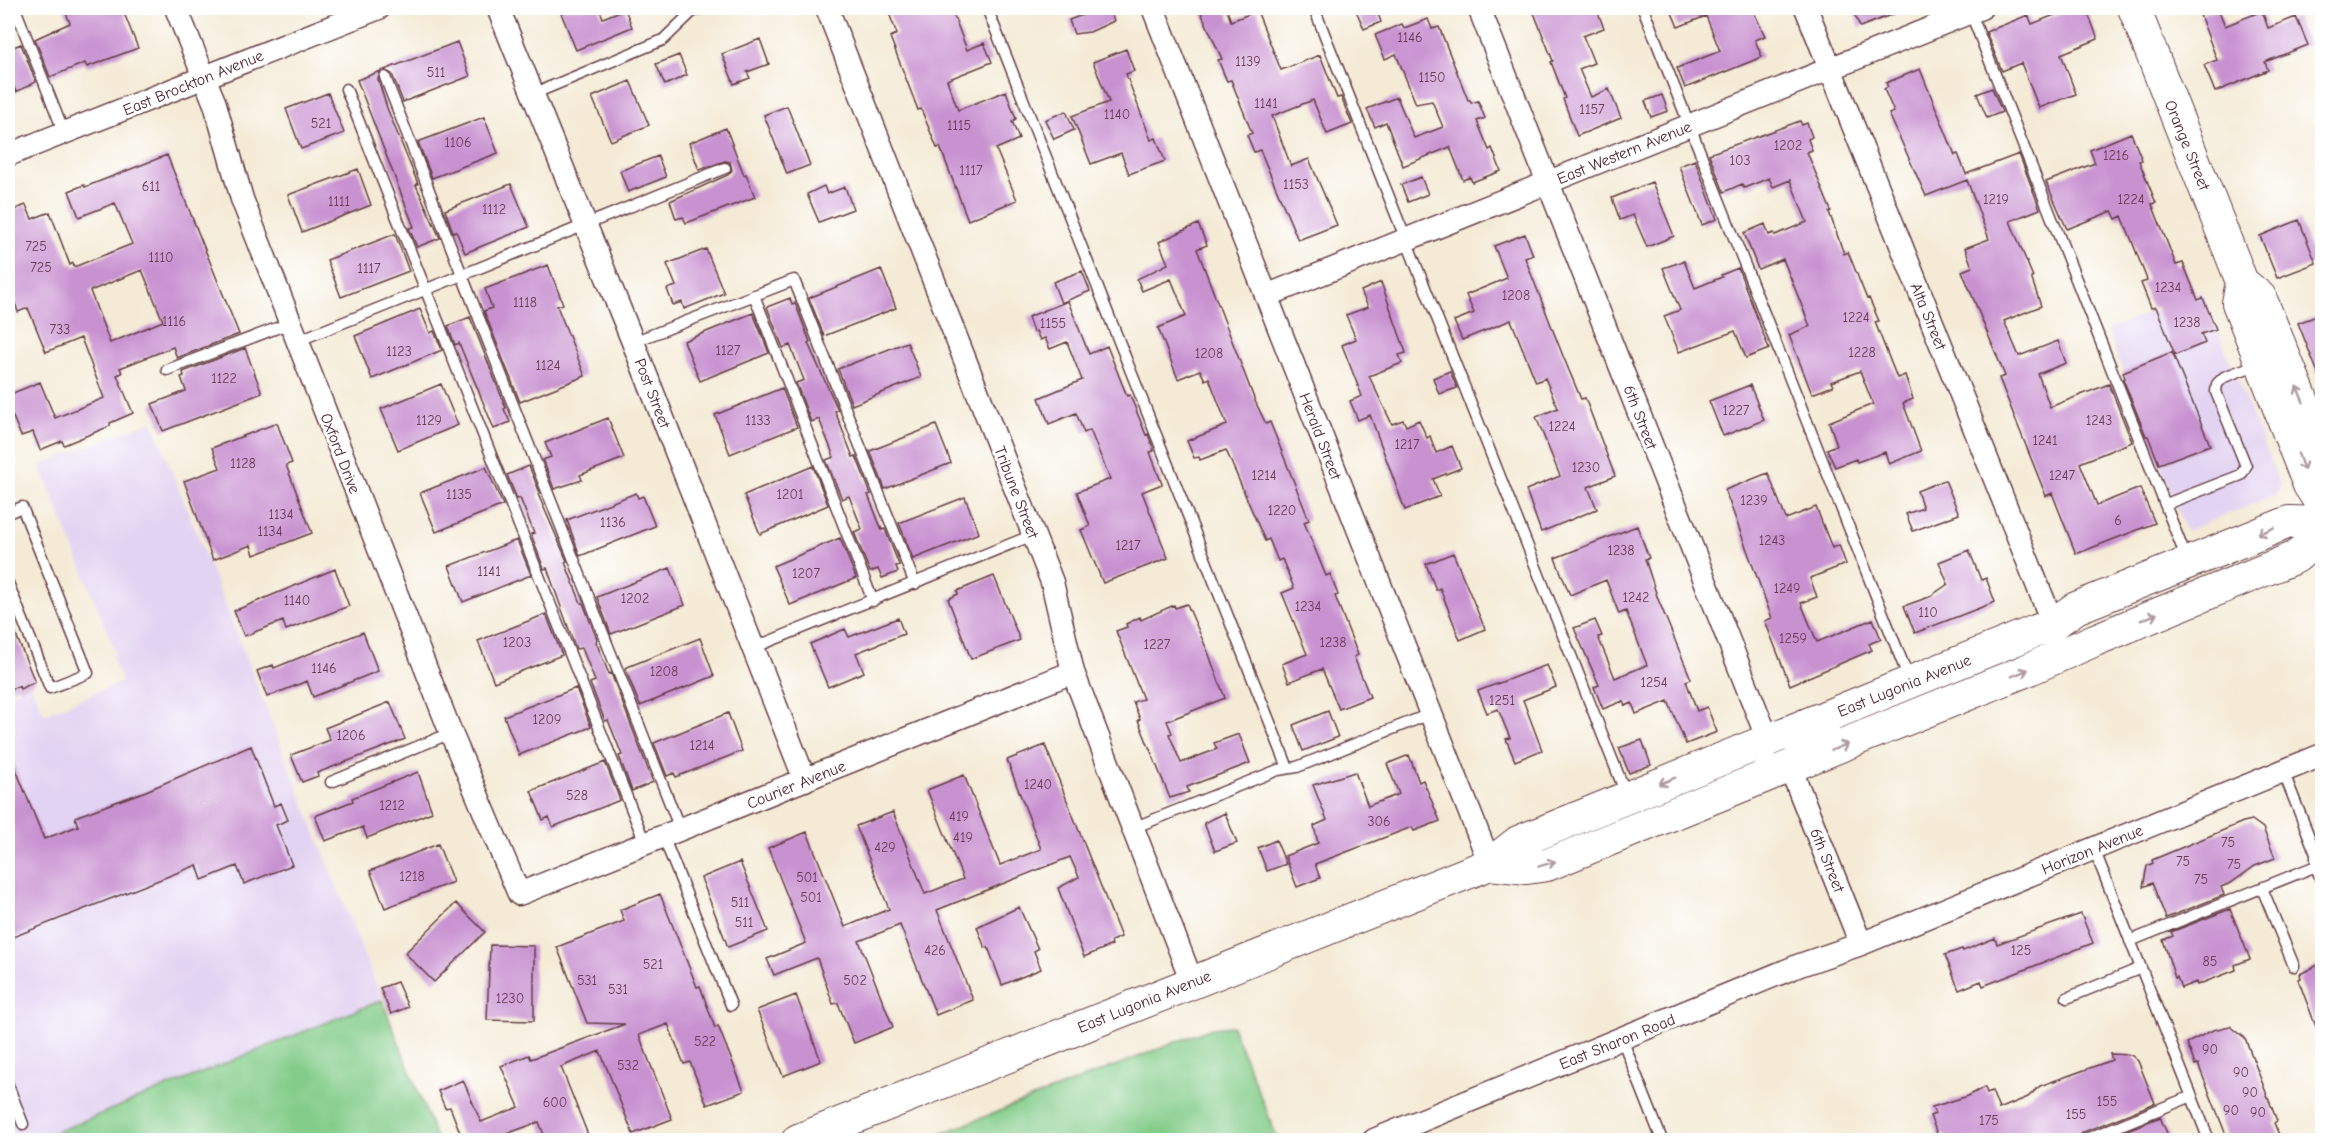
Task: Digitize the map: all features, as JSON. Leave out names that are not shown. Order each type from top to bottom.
[{"type":"main road","name":"Orange Street","points":[[2134,8],[2242,282],[2260,297],[2322,448]]},
{"type":"main road","name":"Orange Street","points":[[2242,282],[2238,303],[2309,485],[2322,505]]},
{"type":"main road","name":"East Lugonia Avenue","points":[[798,1140],[1490,864],[1518,842],[2053,624],[2076,608],[2289,522],[2322,523]]},
{"type":"main road","name":"East Lugonia Avenue","points":[[1490,864],[1527,868],[1547,865],[2296,557],[2322,535]]},
{"type":"street","name":"Oxford Drive","points":[[176,8],[224,129],[242,199],[451,733],[519,894]]},
{"type":"street","name":"East Brockton Avenue","points":[[8,156],[205,78],[342,14],[379,8]]},
{"type":"street","name":"Post Street","points":[[498,8],[633,342],[805,780]]},
{"type":"street","name":"Tribune Street","points":[[827,8],[1052,582],[1073,672],[1192,982]]},
{"type":"street","name":"Herald Street","points":[[1153,8],[1490,864]]},
{"type":"street","name":"6th Street","points":[[1479,8],[1768,740]]},
{"type":"street","name":"Alta Street","points":[[1806,8],[2053,624]]},
{"type":"street","name":"East Western Avenue","points":[[1266,296],[1690,126],[1973,9]]},
{"type":"street","name":"Courier Avenue","points":[[519,894],[1073,672]]},
{"type":"street","points":[[1790,767],[1802,742],[1848,719],[1858,704]]},
{"type":"street","points":[[1707,800],[1709,787],[1714,778],[1763,753],[1768,740]]},
{"type":"street","name":"Horizon Avenue","points":[[1861,944],[2322,755]]},
{"type":"street","name":"6th Street","points":[[1790,767],[1861,944]]},
{"type":"street","name":"East Sharon Road","points":[[1374,1140],[1800,965],[1861,944]]},
{"type":"lane","points":[[15,8],[64,133]]},
{"type":"lane","points":[[532,94],[663,40],[692,12],[704,8]]},
{"type":"lane","points":[[987,8],[1288,768]]},
{"type":"lane","points":[[1314,8],[1627,797]]},
{"type":"lane","points":[[1643,8],[1910,682]]},
{"type":"lane","points":[[1973,9],[2188,563]]},
{"type":"lane","points":[[385,77],[462,275],[663,836]]},
{"type":"lane","points":[[346,89],[426,291],[663,836],[731,1005]]},
{"type":"lane","points":[[167,370],[426,291],[725,168]]},
{"type":"lane","points":[[633,342],[794,280],[915,584]]},
{"type":"lane","points":[[754,295],[873,601]]},
{"type":"lane","points":[[2166,504],[2245,472],[2246,466],[2216,392],[2217,384],[2224,377],[2261,363]]},
{"type":"lane","points":[[8,513],[22,507],[88,673],[50,688],[8,583]]},
{"type":"lane","points":[[753,648],[1033,535]]},
{"type":"lane","points":[[1133,828],[1278,770],[1297,767],[1430,714]]},
{"type":"lane","points":[[331,782],[451,733]]},
{"type":"lane","points":[[2283,771],[2316,854],[2316,866],[2322,883]]},
{"type":"lane","points":[[2094,849],[2209,1140]]},
{"type":"lane","points":[[2130,941],[2316,866]]},
{"type":"lane","points":[[2262,888],[2294,966]]},
{"type":"lane","points":[[2067,998],[2141,968]]},
{"type":"lane","points":[[1622,1039],[1662,1140]]},
{"type":"lane","points":[[8,1085],[12,1111],[23,1124]]},
{"type":"lane","points":[[2084,1140],[2192,1096]]},
{"type":"shaded area","points":[[2202,291],[2280,485],[2274,496],[2186,531],[2107,330]]},
{"type":"shaded area","points":[[152,421],[382,1000],[36,1140],[12,1140],[8,1130],[8,694],[31,684],[44,714],[122,682],[111,655],[116,653],[40,465]]},
{"type":"green space","points":[[382,1000],[437,1140],[36,1140]]},
{"type":"green space","points":[[1232,1026],[1278,1140],[925,1140],[1212,1028]]},
{"type":"building","points":[[64,8],[122,8],[138,48],[87,67],[85,63],[50,77],[35,39],[70,23]]},
{"type":"building","points":[[559,8],[599,8],[603,18],[625,9],[632,27],[576,50]]},
{"type":"building","points":[[887,8],[951,8],[967,50],[984,43],[992,62],[947,80],[958,110],[1006,91],[1016,119],[1012,121],[1019,139],[996,149],[1017,200],[968,220],[940,147],[937,148],[921,109],[918,110],[890,37],[897,34]]},
{"type":"building","points":[[1101,8],[1109,8],[1114,21],[1090,32],[1074,34],[1069,20]]},
{"type":"building","points":[[1199,8],[1226,8],[1231,21],[1257,11],[1281,70],[1320,55],[1337,98],[1341,97],[1352,124],[1327,134],[1313,100],[1272,116],[1291,166],[1309,159],[1337,225],[1298,240],[1260,150],[1254,152],[1247,135],[1252,133],[1231,80],[1227,81],[1218,60],[1222,59]]},
{"type":"building","points":[[1355,8],[1376,8],[1381,22],[1364,29]]},
{"type":"building","points":[[1532,8],[1596,8],[1604,28],[1583,36],[1594,63],[1579,69],[1591,97],[1609,89],[1621,118],[1577,136],[1551,62],[1553,61]]},
{"type":"building","points":[[1670,8],[1752,8],[1765,36],[1755,40],[1762,57],[1685,88],[1677,68],[1720,51],[1706,16],[1678,27]]},
{"type":"building","points":[[1852,8],[1906,8],[1906,9],[1860,27]]},
{"type":"building","points":[[2072,8],[2086,8],[2098,39],[2061,54],[2076,94],[2039,108],[2021,63],[2002,71],[1986,32],[2028,15],[2032,24]]},
{"type":"building","points":[[2218,8],[2225,26],[2262,11],[2268,28],[2296,17],[2308,45],[2265,62],[2268,70],[2215,92],[2204,65],[2217,60],[2200,15]]},
{"type":"building","points":[[1428,19],[1432,29],[1439,27],[1468,100],[1471,103],[1478,101],[1485,118],[1477,121],[1489,150],[1492,148],[1501,171],[1472,182],[1470,177],[1463,180],[1450,147],[1403,166],[1386,122],[1375,127],[1367,109],[1397,97],[1414,138],[1443,127],[1432,101],[1416,104],[1396,54],[1385,59],[1375,35],[1402,24],[1404,28]]},
{"type":"building","points":[[760,39],[769,64],[747,72],[750,78],[734,84],[722,54]]},
{"type":"building","points":[[457,42],[470,76],[403,102],[392,74],[384,70]]},
{"type":"building","points":[[21,44],[36,82],[16,92],[8,71],[8,49]]},
{"type":"building","points":[[1126,49],[1134,71],[1126,74],[1151,140],[1156,138],[1165,161],[1129,174],[1121,153],[1091,164],[1072,116],[1109,102],[1093,62]]},
{"type":"building","points":[[679,55],[687,75],[665,85],[656,64]]},
{"type":"building","points":[[1920,69],[1955,155],[1958,154],[1966,174],[2019,154],[2040,209],[2010,221],[2033,277],[2031,277],[2041,306],[2004,321],[2019,356],[2058,341],[2066,363],[2038,374],[2050,407],[2109,384],[2132,442],[2080,463],[2097,505],[2140,488],[2155,523],[2076,554],[2052,493],[2046,496],[1999,378],[2005,376],[1962,271],[1972,267],[1965,248],[1989,239],[1967,180],[1926,196],[1889,114],[1894,112],[1884,89],[1888,87],[1886,83]]},
{"type":"building","points":[[381,71],[378,79],[387,108],[418,184],[416,185],[440,238],[417,247],[409,228],[414,227],[357,80]]},
{"type":"building","points":[[630,81],[649,125],[611,141],[592,97]]},
{"type":"building","points":[[1992,88],[2002,112],[1987,118],[1977,94]]},
{"type":"building","points":[[328,93],[344,133],[301,149],[286,109]]},
{"type":"building","points":[[1662,95],[1668,111],[1651,117],[1645,101]]},
{"type":"building","points":[[787,106],[810,165],[787,174],[764,115]]},
{"type":"building","points":[[1066,111],[1074,130],[1054,139],[1045,120]]},
{"type":"building","points":[[484,117],[498,153],[432,178],[418,142]]},
{"type":"building","points":[[1800,121],[1802,125],[1807,123],[1812,137],[1808,139],[1812,150],[1807,152],[1831,211],[1829,212],[1844,254],[1848,252],[1867,299],[1869,298],[1879,321],[1875,322],[1897,378],[1905,375],[1913,399],[1903,403],[1921,451],[1889,464],[1885,452],[1835,467],[1827,449],[1837,445],[1829,422],[1873,404],[1860,371],[1831,382],[1833,386],[1812,394],[1789,335],[1810,326],[1783,259],[1758,269],[1744,233],[1765,224],[1769,235],[1774,233],[1775,235],[1807,222],[1790,180],[1773,187],[1769,178],[1744,188],[1742,184],[1724,192],[1709,154]]},
{"type":"building","points":[[726,128],[755,197],[686,223],[683,217],[676,219],[670,201],[728,175],[732,170],[730,162],[725,161],[699,170],[689,143]]},
{"type":"building","points":[[2131,133],[2142,160],[2139,161],[2156,203],[2152,204],[2176,265],[2183,263],[2198,300],[2203,298],[2216,329],[2201,334],[2205,343],[2175,355],[2156,307],[2151,308],[2141,283],[2147,281],[2146,277],[2122,216],[2116,219],[2112,211],[2067,229],[2046,182],[2095,163],[2090,150]]},
{"type":"building","points":[[167,155],[239,334],[177,358],[173,347],[120,368],[122,373],[117,375],[133,413],[110,423],[110,426],[64,445],[62,441],[40,450],[33,432],[21,436],[13,417],[8,420],[8,395],[40,382],[55,418],[104,398],[81,338],[46,352],[28,308],[18,312],[8,283],[8,212],[26,205],[32,219],[50,212],[70,265],[73,263],[74,267],[132,244],[115,203],[79,217],[69,191],[84,185],[85,187]],"holes":[[[142,270],[163,321],[110,343],[90,291]]]},
{"type":"building","points":[[658,156],[666,177],[628,192],[620,171]]},
{"type":"building","points":[[1695,160],[1717,219],[1702,225],[1679,166]]},
{"type":"building","points":[[358,169],[371,205],[302,232],[288,195]]},
{"type":"building","points":[[1421,177],[1428,194],[1408,202],[1401,185]]},
{"type":"building","points":[[1652,182],[1674,236],[1647,247],[1633,215],[1620,220],[1612,198]]},
{"type":"building","points":[[511,184],[529,227],[465,253],[456,231],[453,232],[445,210]]},
{"type":"building","points":[[824,186],[827,194],[845,187],[853,209],[819,222],[807,194]]},
{"type":"building","points":[[2299,220],[2316,263],[2277,278],[2260,236]]},
{"type":"building","points":[[1198,224],[1207,245],[1197,249],[1255,401],[1266,424],[1270,422],[1309,520],[1304,522],[1326,576],[1330,574],[1338,595],[1335,596],[1358,655],[1354,657],[1370,697],[1339,709],[1322,669],[1289,682],[1282,664],[1307,654],[1282,593],[1294,588],[1282,559],[1278,561],[1269,539],[1265,541],[1226,450],[1200,460],[1199,457],[1194,458],[1187,441],[1227,425],[1209,378],[1205,380],[1200,370],[1178,379],[1158,328],[1186,316],[1171,279],[1142,291],[1137,279],[1168,264],[1159,242]]},
{"type":"building","points":[[395,234],[409,271],[341,297],[327,260]]},
{"type":"building","points":[[1525,234],[1533,255],[1525,258],[1563,356],[1581,399],[1585,398],[1615,476],[1588,487],[1597,509],[1541,532],[1526,490],[1560,476],[1536,417],[1558,408],[1545,378],[1536,382],[1511,320],[1462,340],[1454,321],[1474,313],[1466,295],[1507,278],[1494,246]]},
{"type":"building","points":[[706,249],[724,293],[684,309],[682,302],[673,305],[667,289],[676,286],[667,264]]},
{"type":"building","points":[[1684,261],[1695,288],[1738,268],[1769,349],[1746,358],[1735,331],[1679,352],[1664,316],[1680,310],[1663,268]]},
{"type":"building","points":[[548,265],[563,304],[557,306],[585,376],[520,402],[484,311],[492,308],[485,289]]},
{"type":"building","points":[[881,269],[896,308],[824,336],[809,298]]},
{"type":"building","points":[[1082,271],[1090,291],[1061,303],[1053,282]]},
{"type":"building","points":[[1381,282],[1406,353],[1399,355],[1402,363],[1369,376],[1392,424],[1403,420],[1406,426],[1419,420],[1427,438],[1430,436],[1436,453],[1452,446],[1461,468],[1433,479],[1440,496],[1405,510],[1370,415],[1358,420],[1350,401],[1362,396],[1342,345],[1356,339],[1346,315],[1368,307],[1361,291]]},
{"type":"building","points":[[790,298],[792,304],[795,303],[810,342],[808,343],[838,410],[835,411],[853,457],[856,456],[871,494],[868,495],[899,565],[896,566],[898,572],[882,578],[878,569],[870,572],[854,532],[862,529],[849,496],[842,499],[826,460],[834,457],[831,449],[819,419],[811,422],[796,383],[804,380],[790,345],[783,348],[767,307]]},
{"type":"building","points":[[1068,301],[1089,354],[1107,346],[1127,396],[1130,395],[1146,435],[1148,434],[1154,451],[1150,452],[1162,484],[1142,492],[1168,558],[1103,583],[1081,530],[1090,526],[1077,492],[1110,479],[1090,430],[1084,433],[1076,413],[1049,424],[1039,398],[1082,380],[1067,342],[1050,349],[1045,338],[1040,340],[1036,331],[1033,332],[1028,317]]},
{"type":"building","points":[[420,309],[430,333],[434,331],[442,350],[372,379],[355,336]]},
{"type":"building","points":[[753,313],[769,353],[700,381],[684,341]]},
{"type":"building","points":[[2322,314],[2322,383],[2298,323]]},
{"type":"building","points":[[470,317],[510,422],[494,429],[459,343],[455,345],[448,326]]},
{"type":"building","points":[[907,342],[921,377],[852,405],[838,369]]},
{"type":"building","points":[[245,348],[262,393],[163,431],[152,404],[186,391],[181,377],[184,376],[183,372]]},
{"type":"building","points":[[2172,352],[2210,445],[2159,464],[2123,379],[2125,378],[2123,372]]},
{"type":"building","points":[[1450,371],[1457,388],[1439,394],[1433,378]]},
{"type":"building","points":[[441,384],[458,425],[398,450],[381,409]]},
{"type":"building","points":[[1750,385],[1764,420],[1723,436],[1709,401]]},
{"type":"building","points":[[782,388],[797,427],[730,454],[715,415]]},
{"type":"building","points":[[608,418],[624,458],[580,475],[582,480],[554,489],[543,460],[551,457],[545,443]]},
{"type":"building","points":[[277,423],[292,463],[286,465],[312,533],[254,555],[251,545],[213,560],[184,481],[220,468],[212,448]]},
{"type":"building","points":[[936,425],[951,463],[885,489],[870,451]]},
{"type":"building","points":[[529,466],[540,493],[538,494],[597,639],[596,642],[609,674],[611,673],[653,782],[632,791],[619,756],[622,755],[590,683],[595,681],[582,648],[576,649],[547,568],[544,569],[531,534],[534,533],[520,498],[517,499],[507,475]]},
{"type":"building","points":[[813,466],[828,505],[760,534],[744,495]]},
{"type":"building","points":[[486,467],[503,505],[436,532],[420,493]]},
{"type":"building","points":[[1768,473],[1786,519],[1816,507],[1832,548],[1839,545],[1846,564],[1810,578],[1817,597],[1801,603],[1817,642],[1873,619],[1881,639],[1869,644],[1872,650],[1790,685],[1765,621],[1772,618],[1725,490]]},
{"type":"building","points":[[1945,480],[1959,514],[1913,531],[1906,514],[1923,508],[1917,491]]},
{"type":"building","points":[[636,493],[638,498],[643,496],[655,526],[580,556],[567,520]]},
{"type":"building","points":[[965,497],[979,533],[913,559],[899,523]]},
{"type":"building","points":[[1637,526],[1649,558],[1645,559],[1658,599],[1691,679],[1686,681],[1697,711],[1707,707],[1717,732],[1686,744],[1668,701],[1636,714],[1632,703],[1625,706],[1623,701],[1603,709],[1594,687],[1599,685],[1574,628],[1595,620],[1602,636],[1598,637],[1615,678],[1647,665],[1626,611],[1619,614],[1606,580],[1570,595],[1555,558]]},
{"type":"building","points":[[840,538],[856,578],[790,605],[773,566]]},
{"type":"building","points":[[517,540],[531,575],[463,602],[449,566]]},
{"type":"building","points":[[1969,550],[1981,580],[1986,578],[1995,602],[1915,633],[1904,606],[1929,597],[1948,584],[1939,562]]},
{"type":"building","points":[[1453,553],[1485,629],[1460,640],[1440,588],[1436,590],[1426,564]]},
{"type":"building","points":[[670,568],[685,605],[611,634],[597,597]]},
{"type":"building","points":[[335,569],[349,606],[286,630],[283,621],[244,636],[234,611]]},
{"type":"building","points":[[994,576],[1020,640],[971,659],[948,599],[958,594],[957,591]]},
{"type":"building","points":[[1187,604],[1225,698],[1167,721],[1172,733],[1169,734],[1181,763],[1217,749],[1214,743],[1239,734],[1250,763],[1187,787],[1189,792],[1170,798],[1138,720],[1140,719],[1133,702],[1143,699],[1116,631],[1127,627],[1126,624],[1140,617],[1141,620],[1174,605],[1175,608]]},
{"type":"building","points":[[546,614],[562,655],[494,682],[478,641]]},
{"type":"building","points":[[8,615],[35,682],[20,689],[19,686],[8,690]]},
{"type":"building","points":[[898,618],[904,634],[856,653],[864,672],[828,687],[810,644],[845,629],[849,637]]},
{"type":"building","points":[[363,632],[378,671],[313,697],[307,681],[267,697],[257,671],[273,665],[274,668]]},
{"type":"building","points":[[700,638],[714,676],[640,706],[625,668]]},
{"type":"building","points":[[1547,665],[1556,687],[1523,700],[1542,750],[1515,761],[1506,739],[1510,738],[1498,709],[1487,713],[1478,691]]},
{"type":"building","points":[[576,688],[591,727],[519,755],[504,716]]},
{"type":"building","points":[[390,702],[405,739],[317,773],[318,776],[302,782],[291,755],[330,740],[325,728]]},
{"type":"building","points":[[1328,711],[1338,737],[1303,751],[1293,725]]},
{"type":"building","points":[[728,713],[742,751],[676,777],[674,773],[667,776],[654,743]]},
{"type":"building","points":[[1642,740],[1651,765],[1629,773],[1619,748]]},
{"type":"building","points":[[1045,745],[1121,937],[1111,941],[1112,945],[1084,957],[1058,888],[1079,877],[1070,857],[937,910],[973,1000],[936,1015],[900,925],[859,941],[893,1027],[854,1043],[838,1003],[833,1004],[817,958],[774,975],[767,959],[806,943],[768,848],[807,832],[845,927],[889,909],[856,826],[893,812],[925,894],[963,879],[927,790],[964,775],[1000,865],[1041,849],[1007,760]]},
{"type":"building","points":[[251,746],[274,806],[281,803],[288,820],[276,825],[292,865],[244,884],[237,866],[202,880],[197,865],[8,939],[8,750],[44,839],[78,826],[75,817],[146,791]]},
{"type":"building","points":[[1409,755],[1419,782],[1423,780],[1440,821],[1414,831],[1412,827],[1315,864],[1320,878],[1297,887],[1285,856],[1318,843],[1314,826],[1327,820],[1313,785],[1355,772],[1368,806],[1399,794],[1387,764]]},
{"type":"building","points":[[605,762],[620,800],[553,827],[549,817],[543,820],[531,791]]},
{"type":"building","points":[[418,772],[432,812],[367,838],[363,827],[325,841],[315,816],[353,801],[352,798]]},
{"type":"building","points":[[1225,813],[1237,843],[1215,851],[1204,823]]},
{"type":"building","points":[[2252,820],[2263,828],[2275,858],[2255,866],[2231,883],[2221,887],[2224,895],[2166,918],[2152,883],[2143,887],[2147,866],[2153,863],[2152,860]]},
{"type":"building","points":[[1276,840],[1286,864],[1267,871],[1258,848]]},
{"type":"building","points":[[438,844],[453,882],[385,908],[370,871]]},
{"type":"building","points":[[740,862],[768,931],[728,947],[701,878]]},
{"type":"building","points":[[660,894],[697,987],[700,986],[715,1028],[718,1026],[744,1091],[707,1105],[690,1062],[684,1064],[668,1024],[639,1035],[672,1119],[633,1134],[600,1051],[561,1067],[590,1140],[546,1140],[539,1122],[506,1134],[509,1140],[463,1140],[450,1107],[445,1108],[438,1091],[463,1080],[481,1122],[519,1107],[501,1066],[529,1055],[531,1059],[625,1024],[587,1023],[557,947],[624,921],[620,910]]},
{"type":"building","points":[[456,903],[485,932],[434,982],[405,953]]},
{"type":"building","points":[[1019,907],[1038,949],[1034,951],[1041,969],[1002,985],[988,947],[985,948],[977,927]]},
{"type":"building","points":[[2230,909],[2250,959],[2235,965],[2236,970],[2197,985],[2196,982],[2181,988],[2177,977],[2175,978],[2163,940],[2173,936],[2171,932]]},
{"type":"building","points":[[2081,914],[2093,943],[1983,986],[1981,981],[1959,990],[1945,955],[1962,949],[1963,951],[1995,938],[1997,944]]},
{"type":"building","points":[[490,945],[534,946],[534,1021],[487,1020]]},
{"type":"building","points":[[2322,963],[2321,1040],[2298,979],[2301,978],[2300,974]]},
{"type":"building","points":[[397,982],[408,1007],[391,1014],[380,988]]},
{"type":"building","points":[[796,995],[821,1061],[783,1076],[757,1010]]},
{"type":"building","points":[[2230,1026],[2245,1038],[2277,1121],[2274,1123],[2280,1137],[2270,1140],[2228,1140],[2198,1064],[2195,1065],[2187,1043],[2213,1030]]},
{"type":"building","points":[[2110,1054],[2131,1055],[2138,1061],[2155,1103],[2081,1133],[2077,1140],[1947,1140],[1944,1134],[1938,1136],[1930,1116],[1935,1114],[1932,1107],[1968,1096],[1985,1087],[1987,1093],[1992,1091],[1999,1109],[2028,1097],[2040,1086],[2112,1060]]},
{"type":"building","points":[[2160,1117],[2170,1140],[2103,1140]]}]
